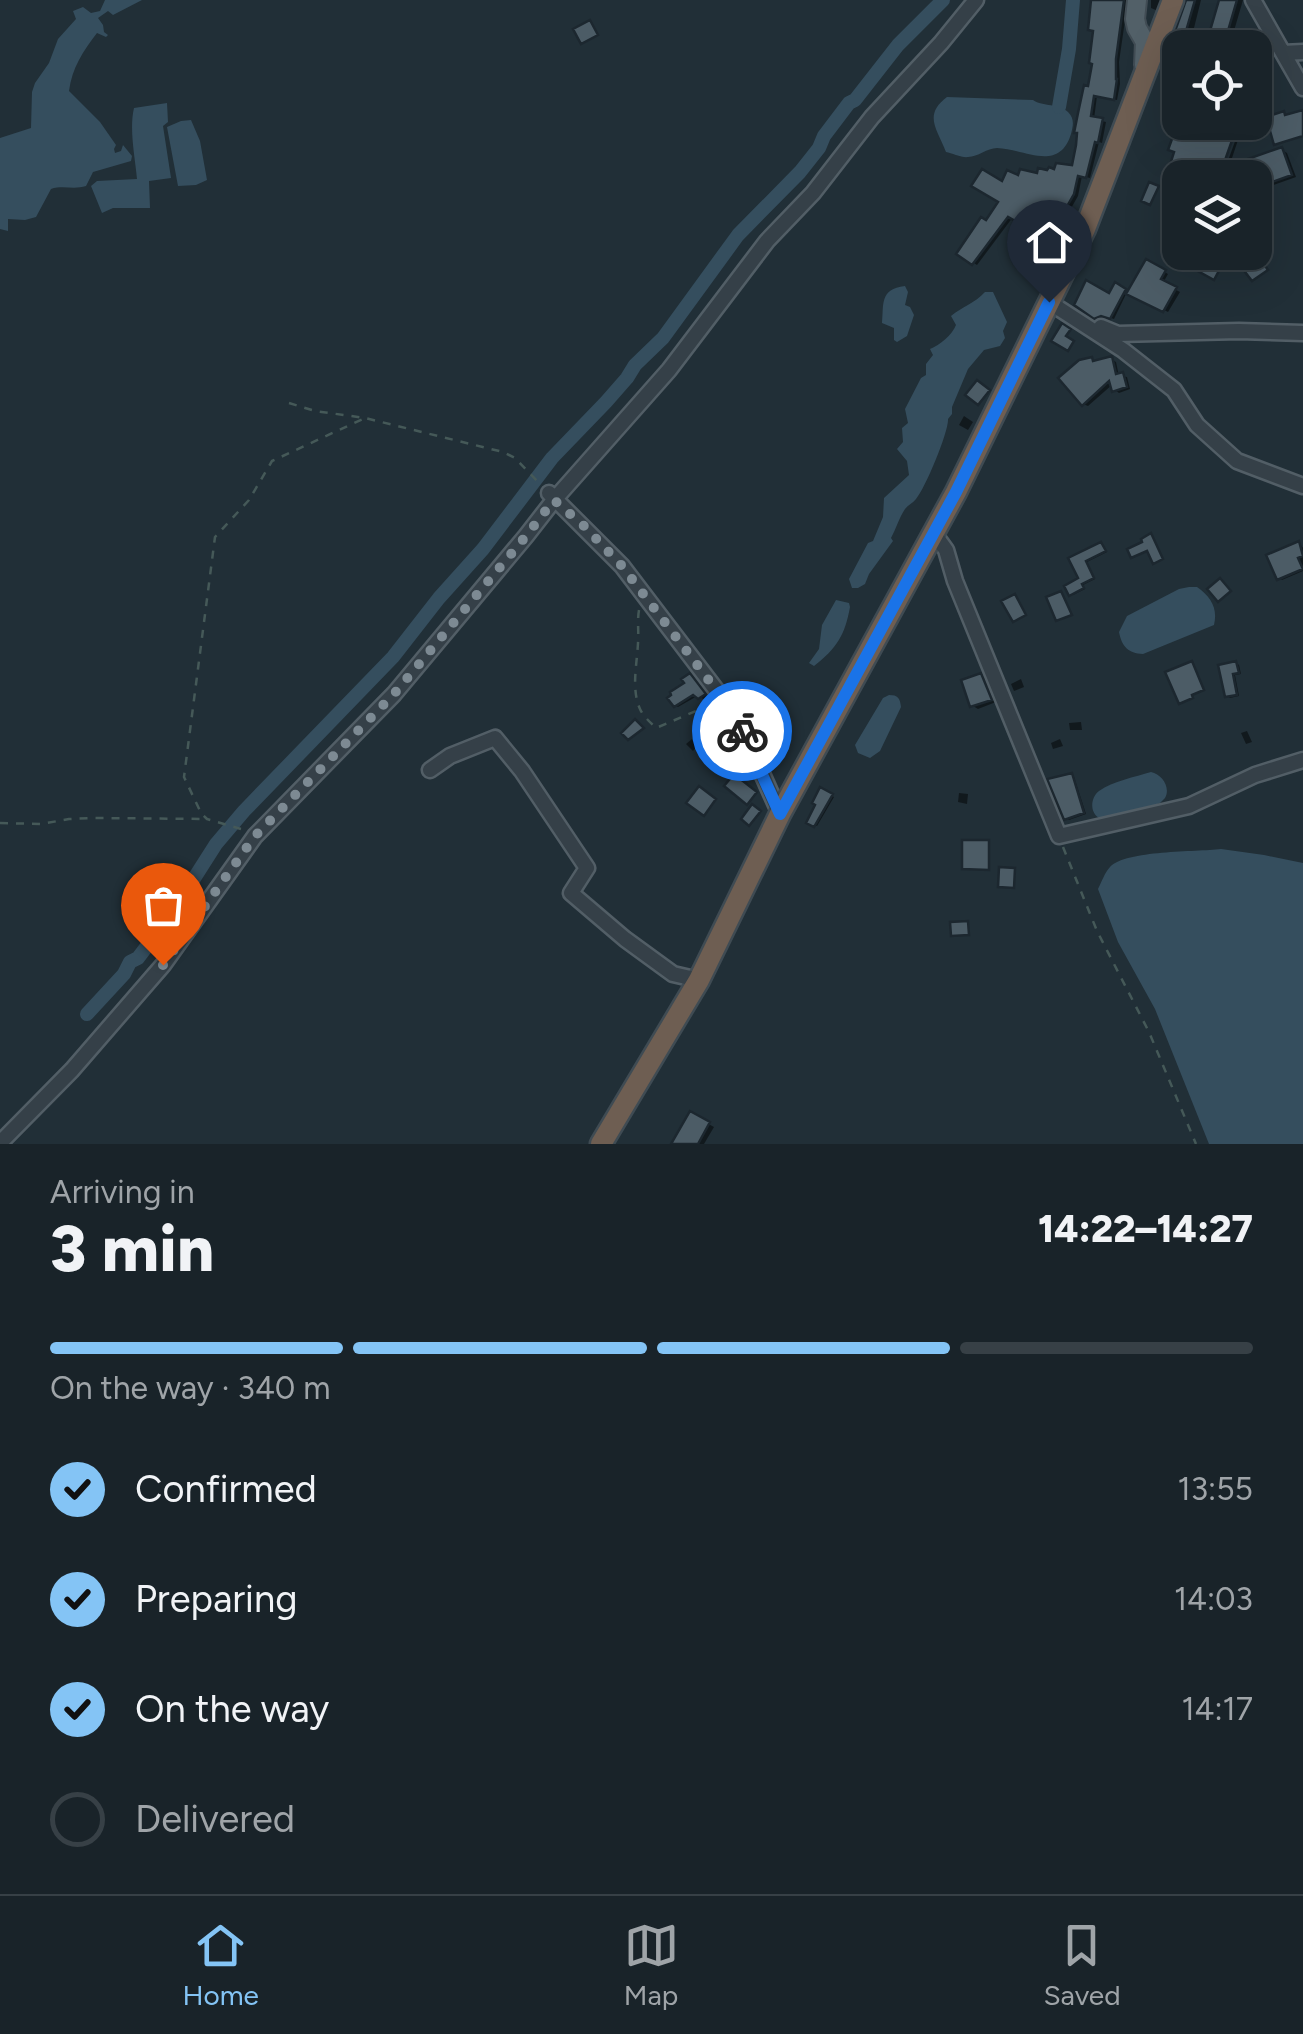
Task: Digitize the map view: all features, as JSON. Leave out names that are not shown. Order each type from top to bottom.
[{"type":"highway","points":[[601,1144],[700,980],[780,814],[956,492],[1084,230],[1174,0]]},
{"type":"main road","points":[[1138,0],[1135,19],[1145,42],[1144,81]]},
{"type":"street","points":[[0,1144],[72,1070],[163,965],[255,836],[394,694],[526,536],[551,496],[669,370],[767,240],[812,193],[872,117],[976,0]]},
{"type":"street","points":[[1253,0],[1303,88]]},
{"type":"street","points":[[1282,53],[1303,52]]},
{"type":"street","points":[[1049,302],[1118,334],[1303,333]]},
{"type":"street","points":[[1049,302],[1123,350],[1174,390],[1196,425],[1238,461],[1303,486]]},
{"type":"street","points":[[551,496],[644,592],[738,722],[780,814]]},
{"type":"street","points":[[933,532],[946,550],[1059,836],[1189,806],[1255,775],[1303,760]]},
{"type":"street","points":[[430,770],[450,756],[495,738],[587,868],[571,893],[625,940],[673,974],[700,980]]},
{"type":"path","points":[[289,403],[503,452],[515,458],[551,496]]},
{"type":"path","points":[[207,819],[200,813],[184,778],[215,537],[249,500],[272,461],[364,418]]},
{"type":"path","points":[[644,592],[636,626],[638,707],[656,728],[696,711],[722,714],[738,722]]},
{"type":"path","points":[[0,823],[41,824],[69,818],[207,819],[238,827]]},
{"type":"path","points":[[1059,836],[1097,931],[1149,1032],[1196,1144]]},
{"type":"water","points":[[105,0],[142,0],[98,18],[108,35],[97,33],[87,46],[75,67],[69,91],[100,122],[116,145],[115,153],[123,145],[132,156],[131,161],[93,172],[86,186],[51,189],[36,217],[8,219],[8,231],[0,229],[0,138],[31,128],[35,83],[49,63],[58,39],[76,19],[73,11],[83,7],[91,13],[100,11]]},
{"type":"water","points":[[947,97],[1033,100],[1060,107],[1072,117],[1071,134],[1066,146],[1050,156],[997,148],[968,157],[946,152],[934,116]]},
{"type":"water","points":[[167,103],[168,122],[163,126],[171,178],[149,181],[150,208],[113,208],[102,213],[91,186],[97,181],[137,179],[132,134],[134,108]]},
{"type":"water","points":[[191,120],[200,141],[207,180],[178,186],[167,127]]},
{"type":"water","points":[[905,286],[905,305],[914,315],[907,336],[897,342],[894,328],[882,323],[883,304],[887,294]]},
{"type":"water","points":[[985,292],[993,292],[1007,322],[1005,338],[1000,346],[984,350],[968,369],[925,484],[903,512],[893,541],[865,584],[852,588],[849,579],[868,543],[873,541],[883,517],[884,498],[909,475],[907,461],[897,449],[903,442],[902,428],[908,423],[905,409],[926,375],[926,364],[933,355],[930,349],[954,329],[951,316]]},
{"type":"water","points":[[1189,587],[1197,587],[1210,599],[1214,625],[1143,654],[1126,648],[1119,632],[1127,616]]},
{"type":"water","points":[[836,600],[849,603],[846,626],[834,647],[814,666],[809,663],[819,649],[822,625]]},
{"type":"water","points":[[883,698],[898,698],[901,707],[880,751],[870,758],[858,753],[855,745]]},
{"type":"water","points":[[1151,772],[1166,786],[1167,794],[1160,803],[1111,819],[1096,815],[1092,804],[1099,791]]},
{"type":"water","points":[[1221,849],[1303,863],[1303,1144],[1209,1144],[1155,1009],[1118,942],[1098,889],[1110,867],[1118,861]]},
{"type":"building","points":[[1091,0],[1124,0],[1114,100],[1094,96],[1091,116],[1103,118],[1086,178],[1078,176],[1074,194],[1048,240],[1008,217],[972,265],[956,254],[981,217],[986,220],[998,202],[971,186],[982,169],[1002,181],[1007,170],[1018,175],[1020,169],[1037,173],[1038,168],[1054,169],[1056,163],[1072,165],[1074,133],[1092,64],[1089,63],[1093,31],[1088,30]]},
{"type":"building","points":[[1186,0],[1195,0],[1186,30],[1175,30]]},
{"type":"building","points":[[1219,0],[1237,0],[1228,30],[1210,30]]},
{"type":"building","points":[[590,20],[598,35],[581,44],[573,29]]},
{"type":"building","points":[[1303,110],[1303,136],[1274,145],[1272,115],[1284,111],[1285,115]]},
{"type":"building","points":[[1172,140],[1232,140],[1225,160],[1172,160],[1174,152],[1168,150]]},
{"type":"building","points":[[1282,147],[1292,175],[1272,182],[1272,160],[1245,160]]},
{"type":"building","points":[[1149,182],[1159,186],[1150,205],[1141,201]]},
{"type":"building","points":[[1146,259],[1166,270],[1161,279],[1177,287],[1163,312],[1126,294]]},
{"type":"building","points":[[1196,270],[1219,270],[1214,280]]},
{"type":"building","points":[[1244,270],[1268,270],[1252,281]]},
{"type":"building","points":[[1086,280],[1109,293],[1115,282],[1126,289],[1110,319],[1094,319],[1074,305]]},
{"type":"building","points":[[1062,323],[1071,329],[1066,336],[1074,341],[1068,351],[1051,341]]},
{"type":"building","points":[[1112,356],[1116,374],[1123,372],[1127,387],[1112,392],[1109,381],[1082,406],[1058,378],[1079,360]]},
{"type":"building","points":[[977,380],[990,390],[978,405],[965,395]]},
{"type":"building","points":[[1151,533],[1163,559],[1153,564],[1147,551],[1131,558],[1127,549]]},
{"type":"building","points":[[1299,541],[1303,556],[1298,558],[1303,569],[1277,580],[1266,555]]},
{"type":"building","points":[[1101,542],[1106,551],[1086,561],[1094,578],[1069,596],[1064,586],[1078,578],[1068,558]]},
{"type":"building","points":[[1220,578],[1231,591],[1218,602],[1207,589]]},
{"type":"building","points":[[1061,591],[1072,615],[1056,621],[1046,597]]},
{"type":"building","points":[[1015,594],[1026,615],[1013,622],[1001,601]]},
{"type":"building","points":[[1192,661],[1204,690],[1179,704],[1165,672]]},
{"type":"building","points":[[1236,661],[1239,673],[1233,674],[1237,695],[1225,697],[1218,665]]},
{"type":"building","points":[[690,673],[706,694],[698,699],[693,695],[674,707],[667,698]]},
{"type":"building","points":[[981,673],[992,700],[970,707],[961,680]]},
{"type":"building","points":[[635,719],[644,728],[628,740],[621,733]]},
{"type":"building","points":[[1072,773],[1084,813],[1064,820],[1047,779]]},
{"type":"building","points":[[734,774],[757,792],[747,805],[724,786]]},
{"type":"building","points":[[699,786],[716,799],[704,816],[686,803]]},
{"type":"building","points":[[820,787],[833,794],[814,827],[806,823]]},
{"type":"building","points":[[752,804],[761,811],[749,826],[741,819]]},
{"type":"building","points":[[962,840],[989,840],[989,870],[962,869]]},
{"type":"building","points":[[999,867],[1015,868],[1014,888],[998,887]]},
{"type":"building","points":[[968,921],[969,935],[951,936],[950,922]]},
{"type":"building","points":[[690,1111],[710,1122],[698,1144],[671,1144]]},
{"type":"waterway","points":[[87,1014],[124,974],[130,962],[138,958],[216,844],[393,657],[552,458],[663,338],[738,235],[800,172],[849,103],[943,0]]},
{"type":"waterway","points":[[1059,107],[1073,0]]},
{"type":"way so far","points":[[163,965],[255,836],[394,694],[554,500],[622,566],[717,691],[742,731]]},
{"type":"route","points":[[742,731],[780,814],[956,492],[1049,302]]}]
